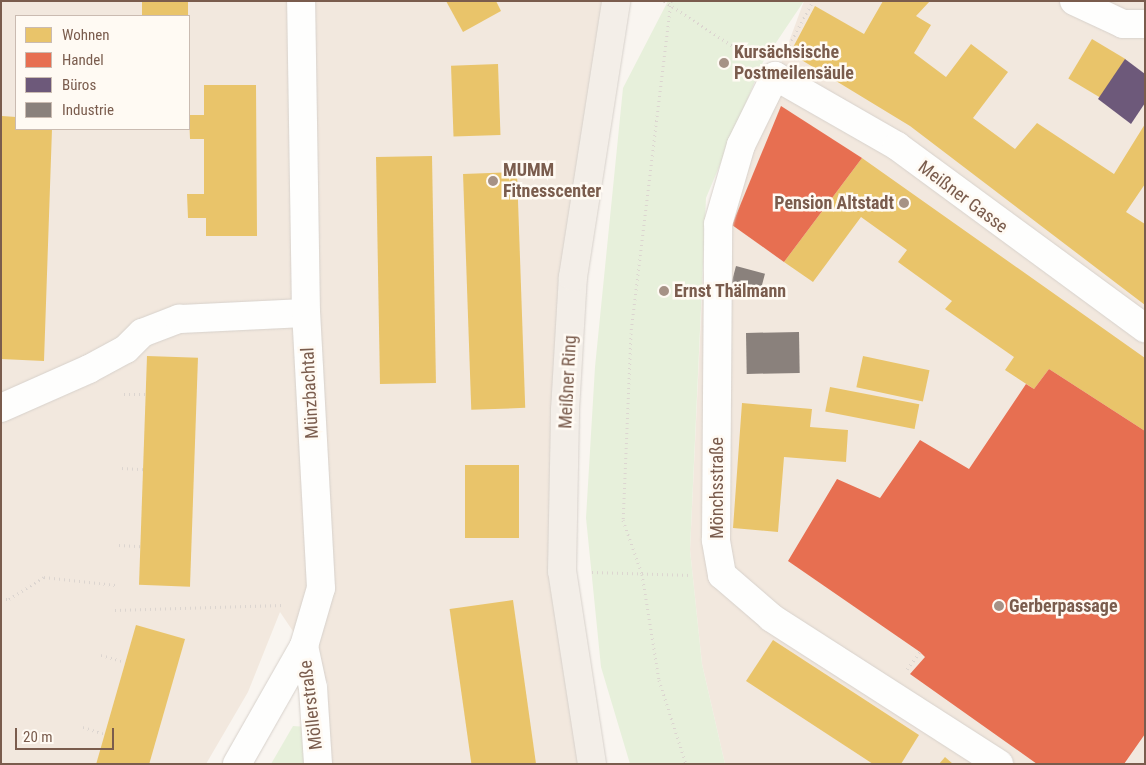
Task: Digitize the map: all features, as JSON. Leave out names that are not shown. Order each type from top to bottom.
[{"type":"main road","name":"Meißner Ring","points":[[592,764],[562,571],[573,277],[616,1]]},
{"type":"street","name":"Münzbachtal","points":[[237,764],[304,646],[318,604],[321,588],[306,313],[301,1]]},
{"type":"street","points":[[1074,1],[1123,24],[1145,24]]},
{"type":"street","name":"Meißner Gasse","points":[[775,76],[897,146],[1145,328]]},
{"type":"street","name":"Mönchsstraße","points":[[722,575],[716,540],[718,224],[741,145],[775,76]]},
{"type":"street","points":[[1,408],[104,361],[142,333],[179,320],[306,313]]},
{"type":"street","points":[[722,575],[772,618],[999,764]]},
{"type":"street","name":"Möllerstraße","points":[[304,646],[313,688],[318,764]]},
{"type":"path","points":[[664,1],[775,76],[813,1]]},
{"type":"path","points":[[670,1],[631,333],[623,520],[642,574],[659,680],[686,764]]},
{"type":"path","points":[[124,394],[146,394]]},
{"type":"path","points":[[122,468],[144,469]]},
{"type":"path","points":[[119,545],[141,546]]},
{"type":"path","points":[[562,571],[722,575]]},
{"type":"path","points":[[1,599],[9,599],[44,577],[116,585]]},
{"type":"path","points":[[115,610],[318,604]]},
{"type":"path","points":[[101,655],[126,662]]},
{"type":"path","points":[[83,727],[106,734]]},
{"type":"shaded area","points":[[1,1],[606,1],[560,302],[586,764],[326,764],[328,683],[280,612],[248,692],[206,764],[1,764]]},
{"type":"shaded area","points":[[804,1],[1145,1],[1145,764],[725,764],[702,664],[690,550],[703,274]]},
{"type":"green space","points":[[668,1],[804,1],[763,62],[706,198],[690,550],[702,664],[725,764],[630,764],[601,667],[586,518],[595,367],[623,88]]},
{"type":"green space","points":[[293,726],[307,727],[306,764],[271,764]]},
{"type":"building: Wohnen","points":[[142,1],[188,1],[188,15],[142,15]]},
{"type":"building: Wohnen","points":[[446,1],[496,1],[501,11],[463,32]]},
{"type":"building: Wohnen","points":[[883,1],[930,1],[916,16],[931,25],[914,53],[946,77],[971,44],[1008,72],[973,118],[1015,149],[1037,123],[1114,174],[1145,124],[1145,184],[1126,212],[1145,224],[1145,305],[910,126],[790,53],[815,6],[864,34]]},
{"type":"building: Wohnen","points":[[1092,39],[1125,59],[1102,99],[1068,78]]},
{"type":"building: Wohnen","points":[[498,64],[500,135],[454,137],[451,66]]},
{"type":"building: Wohnen","points":[[204,85],[256,85],[257,236],[206,236],[206,218],[188,218],[187,194],[204,194],[204,139],[190,139],[190,115],[204,115]]},
{"type":"building: Wohnen","points":[[2,116],[15,117],[15,130],[52,130],[44,361],[1,359]]},
{"type":"building: Wohnen","points":[[432,156],[436,383],[380,384],[376,157]]},
{"type":"building: Wohnen","points":[[862,158],[1145,358],[1145,431],[1049,369],[1034,389],[1005,370],[1014,357],[945,309],[952,301],[898,262],[907,250],[861,217],[813,282],[784,262]]},
{"type":"building: Wohnen","points":[[517,172],[525,408],[471,410],[463,174]]},
{"type":"building: Wohnen","points":[[147,356],[198,358],[190,587],[139,585]]},
{"type":"building: Wohnen","points":[[863,356],[930,370],[923,401],[856,387]]},
{"type":"building: Wohnen","points":[[830,387],[919,404],[915,429],[825,412]]},
{"type":"building: Wohnen","points":[[742,403],[812,409],[810,427],[848,430],[846,462],[784,457],[778,532],[733,528]]},
{"type":"building: Wohnen","points":[[465,465],[519,465],[519,538],[465,538]]},
{"type":"building: Wohnen","points":[[513,600],[536,764],[471,764],[450,609]]},
{"type":"building: Wohnen","points":[[136,625],[185,639],[149,764],[96,763]]},
{"type":"building: Wohnen","points":[[773,640],[919,735],[901,764],[873,764],[746,681]]},
{"type":"building: Wohnen","points":[[945,757],[953,764],[939,764]]},
{"type":"building: Handel","points":[[781,106],[862,158],[784,262],[732,225]]},
{"type":"building: Handel","name":"Gerberpassage","points":[[1049,369],[1145,431],[1145,734],[1124,764],[1037,764],[910,674],[925,657],[920,652],[788,561],[837,479],[880,498],[920,440],[969,469],[1026,384],[1034,389]]},
{"type":"building: Büros","points":[[1125,59],[1145,74],[1145,103],[1131,124],[1098,99]]},
{"type":"building: Industrie","points":[[736,266],[765,274],[760,291],[731,283]]},
{"type":"building: Industrie","points":[[799,332],[800,373],[747,374],[746,333]]},
{"type":"place","name":"Kursächsische Postmeilensäule","points":[[724,63]]},
{"type":"place","name":"MUMM Fitnesscenter","points":[[493,181]]},
{"type":"place","name":"Pension Altstadt","points":[[904,203]]},
{"type":"place","name":"Ernst Thälmann","points":[[664,291]]},
{"type":"place","name":"Gerberpassage","points":[[999,606]]}]
